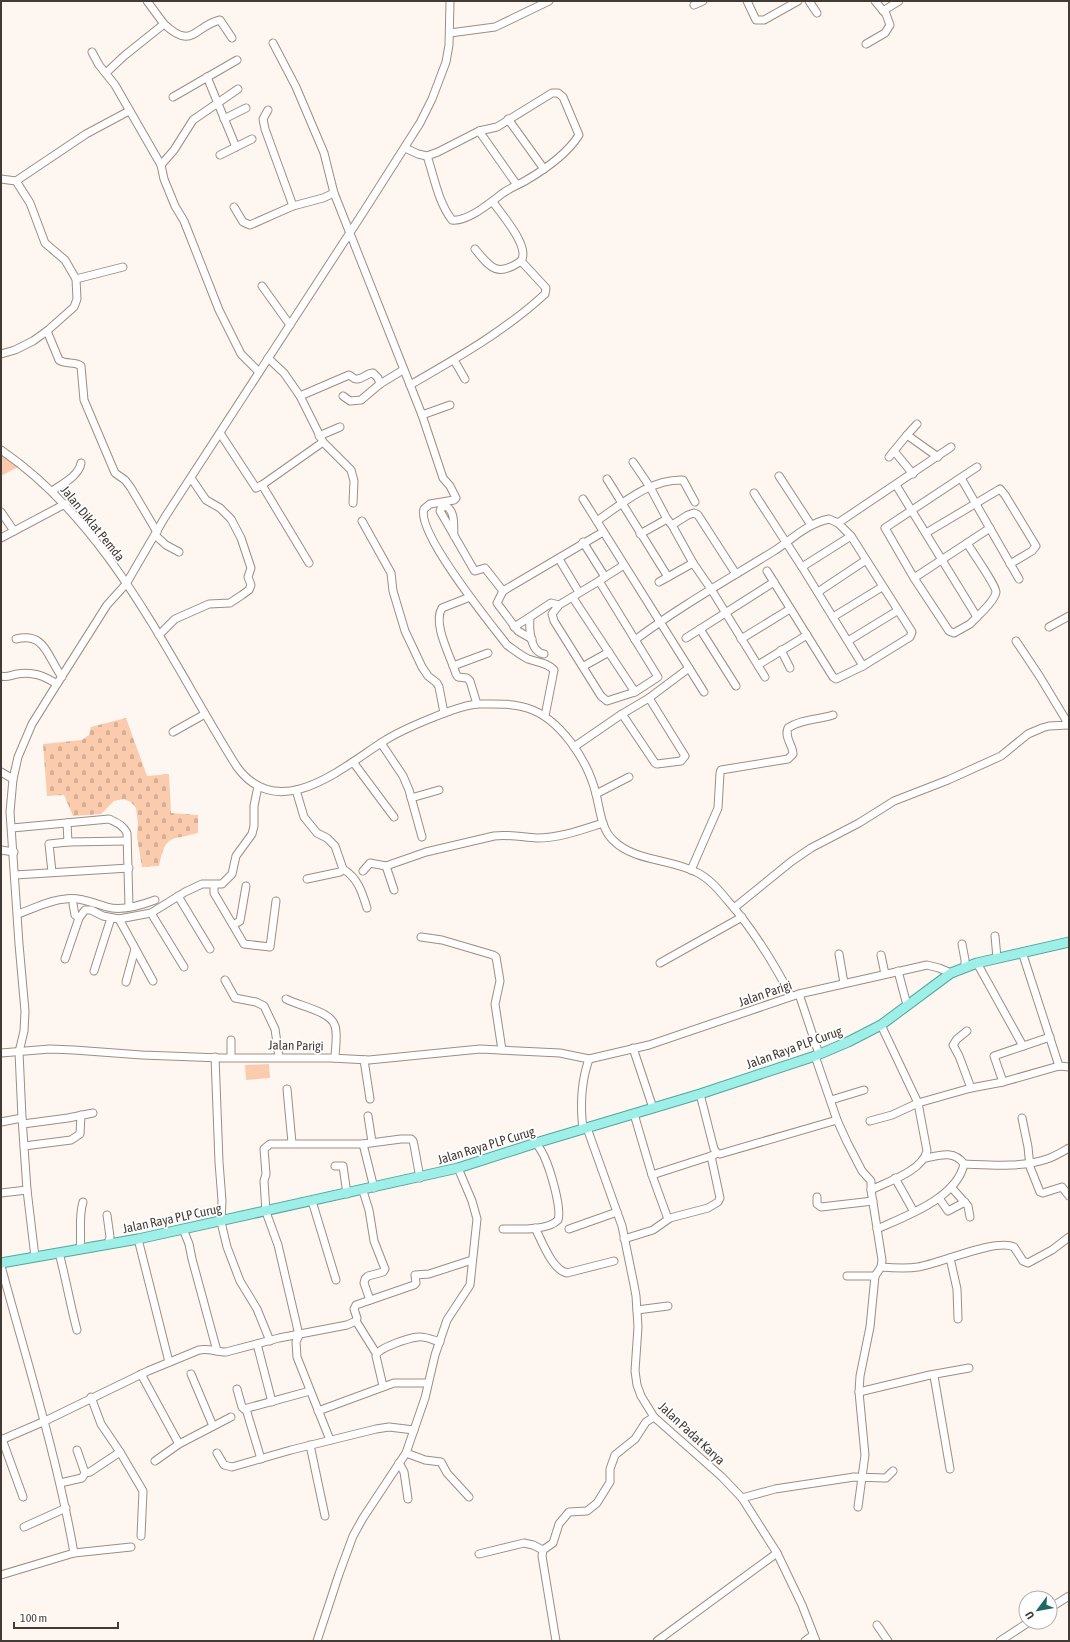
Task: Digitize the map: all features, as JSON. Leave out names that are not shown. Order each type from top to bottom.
[{"type":"main road","name":"Jalan Raya PLP Curug","points":[[1,1265],[35,1257],[138,1239],[221,1222],[363,1191],[458,1168],[700,1094],[817,1055],[848,1042],[880,1025],[951,973],[977,963],[1069,942]]},
{"type":"street","points":[[147,1],[164,24],[175,34],[184,37],[193,35],[220,20],[223,22],[232,38]]},
{"type":"street","points":[[35,1257],[27,1190],[24,1146],[19,1052],[24,1031],[25,1011],[19,944],[10,797],[12,779],[18,757],[32,724],[107,606],[126,584],[191,478],[420,123],[438,85],[446,62],[450,33],[450,1]]},
{"type":"street","points":[[450,33],[495,28],[549,1]]},
{"type":"street","points":[[694,5],[703,1]]},
{"type":"street","points":[[747,1],[756,20],[764,20],[798,1]]},
{"type":"street","points":[[809,1],[817,13]]},
{"type":"street","points":[[866,44],[885,33],[890,25],[888,17],[875,1]]},
{"type":"street","points":[[883,11],[899,1]]},
{"type":"street","points":[[106,74],[124,56],[164,24]]},
{"type":"street","points":[[273,43],[296,87],[324,153],[334,193],[422,415],[443,478],[450,486],[456,498],[448,502],[430,504],[424,509],[423,519],[443,558],[470,597],[507,645],[517,653],[549,666],[554,670],[545,716]]},
{"type":"street","points":[[92,52],[106,74],[115,84],[161,165],[164,179],[184,222],[219,310],[241,354],[259,372]]},
{"type":"street","points":[[173,97],[237,60]]},
{"type":"street","points":[[206,77],[236,147]]},
{"type":"street","points":[[161,165],[174,150],[193,120],[238,89]]},
{"type":"street","points":[[405,148],[427,156],[454,145],[479,131],[497,127],[552,93],[558,93],[563,97],[579,135],[569,147],[544,169],[503,193],[493,202],[461,219],[452,220],[439,193],[427,156]]},
{"type":"street","points":[[224,119],[246,108]]},
{"type":"street","points":[[268,110],[263,119],[293,206]]},
{"type":"street","points":[[3,181],[16,181],[86,134],[129,111]]},
{"type":"street","points":[[508,119],[544,169]]},
{"type":"street","points":[[479,131],[517,185]]},
{"type":"street","points":[[220,155],[252,139]]},
{"type":"street","points":[[1,354],[15,350],[47,331],[74,307],[77,299],[76,279],[64,260],[45,243],[30,203],[16,181]]},
{"type":"street","points":[[234,207],[243,222],[250,225],[293,206],[318,200],[334,193]]},
{"type":"street","points":[[475,249],[482,259],[498,270],[507,269],[521,261],[523,255],[517,236],[493,202]]},
{"type":"street","points":[[410,385],[454,360],[517,318],[546,294],[546,288],[521,261]]},
{"type":"street","points":[[76,279],[124,267]]},
{"type":"street","points":[[262,286],[290,325]]},
{"type":"street","points":[[47,331],[59,360],[81,366],[84,400],[115,473],[125,480],[131,488],[156,533],[166,545],[179,552]]},
{"type":"street","points":[[268,358],[284,373],[300,396],[321,439],[352,470],[354,481],[353,503]]},
{"type":"street","points":[[454,360],[465,379]]},
{"type":"street","points":[[343,396],[350,401],[358,401],[380,384],[403,370]]},
{"type":"street","points":[[300,396],[349,375],[354,379],[358,379],[367,374],[373,373],[378,378],[380,384]]},
{"type":"street","points":[[422,415],[450,405]]},
{"type":"street","points":[[913,474],[892,454],[917,424]]},
{"type":"street","points":[[220,433],[256,488],[262,485],[321,439],[340,427]]},
{"type":"street","points":[[908,435],[938,457]]},
{"type":"street","points":[[838,524],[951,448]]},
{"type":"street","name":"Jalan Diklat Pemda","points":[[1,450],[52,491],[65,504],[126,584],[159,635],[237,767],[246,777],[258,786]]},
{"type":"street","points":[[633,462],[650,487],[693,563],[712,589],[765,677]]},
{"type":"street","points":[[52,491],[76,474],[81,463]]},
{"type":"street","points":[[967,543],[992,582],[996,595],[966,626],[954,633],[951,633],[914,578],[885,529],[886,526],[977,467]]},
{"type":"street","points":[[780,476],[811,525]]},
{"type":"street","points":[[159,635],[175,619],[209,604],[227,604],[242,596],[249,590],[251,585],[248,576],[251,572],[251,568],[235,527],[220,508],[206,500],[191,478]]},
{"type":"street","points":[[961,478],[1019,579]]},
{"type":"street","points":[[607,479],[668,577]]},
{"type":"street","points":[[597,521],[650,487],[665,481],[683,480],[695,502]]},
{"type":"street","points":[[262,485],[309,563]]},
{"type":"street","points":[[896,485],[976,617]]},
{"type":"street","points":[[926,533],[998,490],[1002,491],[1035,542],[1036,546],[1032,551],[1010,564]]},
{"type":"street","points":[[754,493],[818,592],[863,666]]},
{"type":"street","points":[[583,499],[704,692]]},
{"type":"street","points":[[1,538],[65,504]]},
{"type":"street","points":[[1,512],[14,531]]},
{"type":"street","points":[[640,534],[688,514],[694,513],[698,515],[736,574]]},
{"type":"street","points":[[635,640],[660,621],[786,543],[811,525],[828,519],[838,524],[851,536],[897,611],[912,632],[911,635],[863,666],[839,678],[833,677],[767,571]]},
{"type":"street","points":[[362,521],[391,573],[393,591],[405,631],[422,667],[428,676],[440,687],[444,713]]},
{"type":"street","points":[[914,578],[990,528]]},
{"type":"street","points":[[532,639],[514,628],[511,620],[497,603],[503,590],[559,559],[583,542],[603,532]]},
{"type":"street","points":[[454,536],[474,570],[485,568],[503,590]]},
{"type":"street","points":[[802,567],[851,536]]},
{"type":"street","points":[[583,542],[602,579],[635,640],[658,677],[635,692],[607,701],[601,696],[584,666],[552,618],[552,614],[559,605],[573,598],[602,579],[624,565]]},
{"type":"street","points":[[559,559],[577,589]]},
{"type":"street","points":[[818,592],[866,560]]},
{"type":"street","points":[[659,582],[693,563]]},
{"type":"street","points":[[686,638],[774,582]]},
{"type":"street","points":[[833,617],[882,587]]},
{"type":"street","points":[[470,597],[442,608],[439,614],[442,631],[457,677],[467,678],[470,681],[477,704]]},
{"type":"street","points":[[573,598],[635,692]]},
{"type":"street","points":[[514,628],[551,603],[559,605]]},
{"type":"street","points":[[741,639],[790,609]]},
{"type":"street","points":[[848,641],[897,611]]},
{"type":"street","points":[[1049,627],[1069,616]]},
{"type":"street","points":[[530,617],[529,624],[536,651],[544,654]]},
{"type":"street","points":[[700,629],[736,686]]},
{"type":"street","points":[[758,665],[807,635]]},
{"type":"street","points":[[16,639],[31,637],[39,642],[62,677]]},
{"type":"street","points":[[734,908],[792,861],[812,848],[859,823],[894,801],[948,780],[1001,756],[1028,734],[1049,726],[1069,725],[1016,641]]},
{"type":"street","points":[[781,650],[790,668]]},
{"type":"street","points":[[584,666],[609,652]]},
{"type":"street","points":[[453,666],[488,653]]},
{"type":"street","points":[[574,747],[622,714],[649,698],[689,668]]},
{"type":"street","points":[[1,676],[7,677],[21,673],[35,673],[58,684]]},
{"type":"street","points":[[622,714],[657,764],[684,760],[685,756],[649,698]]},
{"type":"street","points":[[65,959],[79,918],[85,910],[91,910],[115,919],[151,913],[178,896],[202,884],[222,884],[232,874],[236,856],[252,834],[254,826],[254,806],[258,786],[273,792],[296,790],[316,784],[402,731],[444,713],[477,704],[525,707],[545,716],[574,747],[592,782],[603,823],[613,841],[626,850],[678,865],[709,881],[742,917],[766,951],[791,996]]},
{"type":"street","points":[[173,732],[206,714]]},
{"type":"street","points":[[690,870],[718,810],[721,770],[788,759],[793,754],[787,736],[788,728],[805,720],[833,715]]},
{"type":"street","points":[[381,743],[403,776],[422,837]]},
{"type":"street","points":[[353,762],[394,816]]},
{"type":"street","points":[[1,772],[12,779]]},
{"type":"street","points":[[596,794],[630,777]]},
{"type":"street","points":[[296,790],[304,817],[317,833],[327,838],[335,846],[342,869],[352,875],[360,885],[367,908]]},
{"type":"street","points":[[411,798],[439,790]]},
{"type":"street","points":[[12,828],[109,819],[119,823],[127,833],[129,907]]},
{"type":"street","points":[[67,823],[68,842]]},
{"type":"street","points":[[363,870],[370,863],[386,866],[426,852],[494,836],[506,835],[538,838],[561,836],[603,823]]},
{"type":"street","points":[[52,872],[49,844],[68,842],[127,841]]},
{"type":"street","points":[[1,850],[14,852]]},
{"type":"street","points":[[386,866],[394,890]]},
{"type":"street","points":[[15,875],[129,868]]},
{"type":"street","points":[[307,879],[340,872],[342,869]]},
{"type":"street","points":[[214,885],[214,893],[244,944],[270,947],[276,901]]},
{"type":"street","points":[[233,926],[240,921],[246,886]]},
{"type":"street","points":[[178,896],[210,949]]},
{"type":"street","points":[[18,914],[55,900],[66,898],[84,900],[109,908],[142,905],[155,900]]},
{"type":"street","points":[[73,904],[75,915],[79,918]]},
{"type":"street","points":[[151,913],[184,967]]},
{"type":"street","points":[[660,963],[742,917]]},
{"type":"street","points":[[115,919],[135,949],[153,981]]},
{"type":"street","points":[[94,971],[115,919]]},
{"type":"street","points":[[995,936],[997,958]]},
{"type":"street","points":[[421,937],[442,940],[496,957],[500,981],[495,1004],[502,1050]]},
{"type":"street","points":[[962,944],[965,960],[964,968]]},
{"type":"street","points":[[126,982],[135,949]]},
{"type":"street","points":[[1022,952],[1059,1066]]},
{"type":"street","points":[[839,954],[844,983]]},
{"type":"street","points":[[881,955],[885,974]]},
{"type":"street","points":[[977,963],[1023,1046]]},
{"type":"street","name":"Jalan Parigi","points":[[1,1053],[50,1049],[215,1058],[279,1057],[385,1060],[466,1050],[502,1050],[560,1053],[589,1060],[695,1030],[791,996],[844,983],[927,965],[951,973]]},
{"type":"street","points":[[898,971],[907,1005]]},
{"type":"street","points":[[226,980],[235,998],[256,1002],[264,1006],[276,1029],[279,1057]]},
{"type":"street","points":[[799,994],[837,1120],[862,1170],[871,1181],[871,1190],[882,1260],[881,1267],[875,1276],[870,1327],[862,1364],[859,1392],[865,1455],[858,1507]]},
{"type":"street","points":[[286,999],[320,1012],[333,1021],[336,1031],[335,1058]]},
{"type":"street","points":[[880,1025],[918,1103],[927,1151],[926,1158]]},
{"type":"street","points":[[967,1031],[957,1039],[953,1045],[959,1056],[971,1088]]},
{"type":"street","points":[[1003,1082],[994,1056],[1050,1037]]},
{"type":"street","points":[[230,1040],[231,1058]]},
{"type":"street","points":[[633,1048],[653,1108]]},
{"type":"street","points":[[215,1058],[222,1201],[221,1222],[227,1247],[240,1281],[261,1317],[270,1341]]},
{"type":"street","points":[[364,1060],[370,1099]]},
{"type":"street","points":[[585,1129],[581,1098],[585,1068],[589,1060]]},
{"type":"street","points":[[870,1121],[892,1115],[918,1103],[971,1088],[1003,1082],[1059,1066],[1069,1067]]},
{"type":"street","points":[[287,1089],[292,1143]]},
{"type":"street","points":[[831,1100],[864,1090]]},
{"type":"street","points":[[624,1239],[653,1230],[668,1219],[708,1208],[718,1202],[720,1198],[714,1149],[700,1094]]},
{"type":"street","points":[[1,1122],[93,1113]]},
{"type":"street","points":[[634,1114],[652,1175],[668,1219]]},
{"type":"street","points":[[24,1146],[72,1140],[80,1134],[81,1115]]},
{"type":"street","points":[[368,1116],[372,1142]]},
{"type":"street","points":[[1022,1118],[1028,1147],[1029,1163],[1040,1192],[1043,1193],[1062,1187],[1069,1196]]},
{"type":"street","points":[[652,1175],[714,1155],[837,1120]]},
{"type":"street","name":"Jalan Padat Karya","points":[[585,1129],[617,1212],[636,1296],[638,1327],[636,1371],[637,1385],[647,1407],[654,1417],[722,1477],[742,1498],[777,1554],[802,1605],[815,1638]]},
{"type":"street","points":[[330,1440],[310,1391],[296,1350],[296,1342],[299,1335],[278,1245],[266,1212],[264,1148],[270,1144],[363,1144],[401,1139],[412,1140],[420,1178]]},
{"type":"street","points":[[503,1229],[551,1226],[558,1220],[559,1216],[552,1181],[544,1156],[536,1143]]},
{"type":"street","points":[[363,1144],[374,1188]]},
{"type":"street","points":[[964,1164],[1029,1163],[1046,1159],[1069,1148]]},
{"type":"street","points":[[871,1190],[906,1174],[918,1166],[926,1158],[948,1154],[955,1155],[964,1164]]},
{"type":"street","points":[[877,1229],[914,1212],[939,1198],[960,1178],[964,1164]]},
{"type":"street","points":[[335,1166],[343,1166],[347,1194]]},
{"type":"street","points":[[317,1641],[331,1596],[353,1536],[406,1453],[447,1320],[470,1285],[477,1219],[472,1201],[458,1168]]},
{"type":"street","points":[[895,1178],[914,1212]]},
{"type":"street","points":[[952,1187],[968,1206],[970,1217]]},
{"type":"street","points":[[1,1193],[27,1190]]},
{"type":"street","points":[[363,1191],[369,1210],[374,1241],[385,1269],[382,1272],[368,1276],[365,1279],[370,1300]]},
{"type":"street","points":[[817,1197],[817,1204],[821,1208],[873,1201]]},
{"type":"street","points":[[939,1198],[948,1211],[965,1202]]},
{"type":"street","points":[[312,1201],[336,1280]]},
{"type":"street","points":[[80,1249],[82,1236],[80,1219],[83,1202]]},
{"type":"street","points":[[569,1229],[617,1212]]},
{"type":"street","points":[[107,1215],[110,1237],[108,1244]]},
{"type":"street","points":[[535,1228],[554,1265],[560,1272],[567,1273],[614,1261]]},
{"type":"street","points":[[183,1229],[190,1244],[217,1351]]},
{"type":"street","points":[[138,1239],[169,1362]]},
{"type":"street","points":[[881,1267],[919,1267],[1004,1244],[1014,1247],[1023,1261],[1028,1263],[1069,1239]]},
{"type":"street","points":[[59,1253],[66,1278],[70,1307],[78,1330]]},
{"type":"street","points":[[950,1258],[957,1289],[958,1319]]},
{"type":"street","points":[[383,1386],[376,1353],[356,1321],[355,1306],[415,1285],[415,1275],[429,1274],[472,1260]]},
{"type":"street","points":[[1,1265],[45,1421],[66,1508],[74,1553]]},
{"type":"street","points":[[847,1276],[875,1276]]},
{"type":"street","points":[[637,1310],[668,1306]]},
{"type":"street","points":[[23,1497],[1,1439],[45,1421],[92,1397],[199,1350],[206,1348],[226,1352],[270,1341],[340,1327],[356,1321]]},
{"type":"street","points":[[376,1353],[395,1344],[418,1337],[440,1342]]},
{"type":"street","points":[[257,1344],[272,1402]]},
{"type":"street","points":[[859,1392],[930,1375],[934,1376],[970,1368]]},
{"type":"street","points":[[142,1374],[179,1444]]},
{"type":"street","points":[[191,1374],[213,1426]]},
{"type":"street","points":[[934,1376],[950,1469]]},
{"type":"street","points":[[318,1411],[366,1394],[383,1386],[399,1383],[428,1384]]},
{"type":"street","points":[[238,1389],[242,1408],[246,1409],[261,1459]]},
{"type":"street","points":[[246,1409],[310,1391]]},
{"type":"street","points":[[92,1397],[101,1424],[120,1452],[143,1491],[141,1536]]},
{"type":"street","points":[[155,1462],[179,1444],[231,1417]]},
{"type":"street","points":[[556,1641],[542,1556],[543,1550],[553,1543],[559,1524],[569,1512],[587,1511],[597,1503],[610,1482],[610,1469],[615,1455],[635,1439],[646,1422],[654,1417]]},
{"type":"street","points":[[217,1453],[221,1461],[228,1467],[232,1467],[310,1445],[389,1427],[414,1430]]},
{"type":"street","points":[[310,1445],[325,1516]]},
{"type":"street","points":[[77,1450],[85,1474]]},
{"type":"street","points":[[60,1483],[82,1478],[85,1474],[120,1452]]},
{"type":"street","points":[[406,1453],[425,1460],[441,1462],[448,1473],[469,1497]]},
{"type":"street","points":[[399,1463],[404,1472],[408,1499]]},
{"type":"street","points":[[742,1498],[775,1489],[862,1477],[886,1478],[889,1477],[893,1471]]},
{"type":"street","points":[[24,1527],[66,1508]]},
{"type":"street","points":[[479,1554],[524,1543],[533,1545],[543,1550]]},
{"type":"street","points":[[1,1575],[74,1553],[131,1547]]},
{"type":"street","points":[[657,1641],[777,1554]]},
{"type":"street","points":[[1058,1603],[1069,1596]]},
{"type":"street","points":[[877,1625],[888,1641]]},
{"type":"street","points":[[1000,1641],[1018,1629]]},
{"type":"street","points":[[805,1641],[815,1638]]},
{"type":"green space","points":[[1,454],[18,467],[1,476]]},
{"type":"green space","points":[[126,718],[147,776],[169,774],[171,813],[198,815],[198,833],[175,838],[167,843],[159,866],[142,867],[137,837],[138,823],[136,808],[131,802],[124,799],[114,801],[101,814],[73,816],[64,795],[47,796],[43,744],[82,740],[89,735],[91,727]]},
{"type":"green space","points":[[269,1064],[270,1078],[246,1080],[245,1065]]}]
